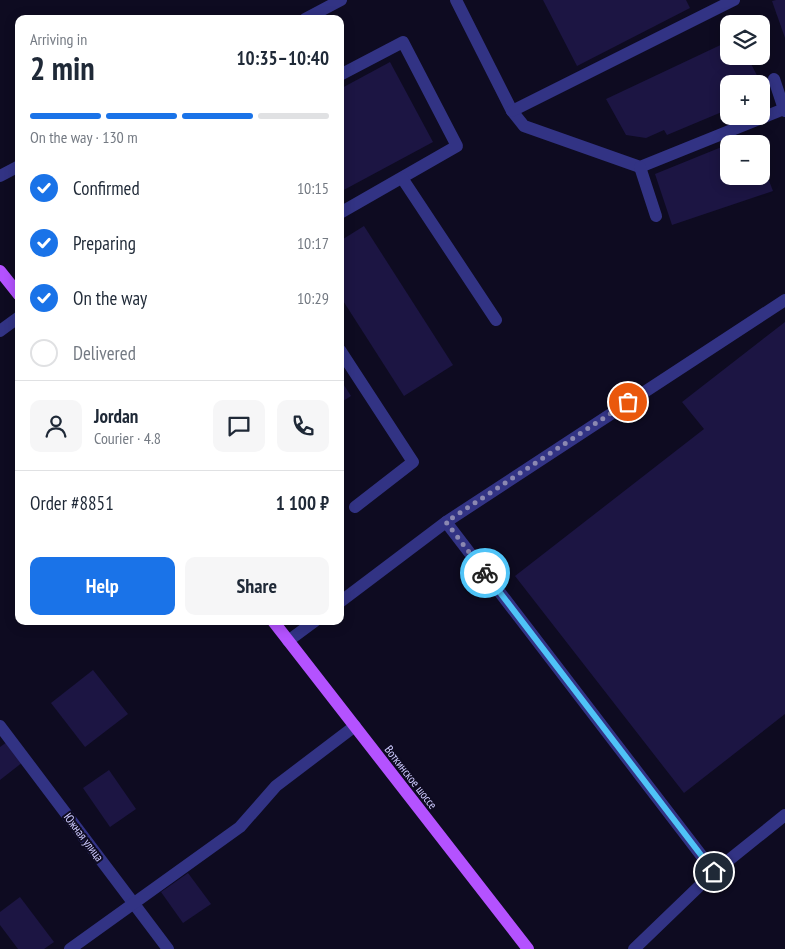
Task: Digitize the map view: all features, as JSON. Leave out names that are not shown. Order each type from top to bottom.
[{"type":"main road","points":[[0,271],[15,290]]},
{"type":"main road","name":"Воткинское шоссе","points":[[276,625],[528,949]]},
{"type":"street","points":[[313,15],[341,0]]},
{"type":"street","points":[[456,0],[512,111],[524,126],[640,167],[784,110],[774,79]]},
{"type":"street","points":[[512,111],[734,0]]},
{"type":"street","points":[[344,73],[403,42],[458,146],[344,211]]},
{"type":"street","points":[[640,167],[656,216]]},
{"type":"street","points":[[0,176],[15,169]]},
{"type":"street","points":[[402,178],[496,320]]},
{"type":"street","points":[[344,599],[446,522],[785,300]]},
{"type":"street","points":[[0,331],[15,320]]},
{"type":"street","points":[[344,356],[413,462],[355,507]]},
{"type":"street","points":[[446,522],[714,872]]},
{"type":"street","points":[[288,641],[310,625]]},
{"type":"street","name":"Южная улица","points":[[0,726],[168,949]]},
{"type":"street","points":[[70,949],[240,827],[276,786],[355,726]]},
{"type":"street","points":[[634,949],[714,872],[785,815]]},
{"type":"building","points":[[543,0],[686,0],[690,8],[577,66]]},
{"type":"building","points":[[785,0],[785,38],[772,1]]},
{"type":"building","points":[[720,45],[720,65],[752,65],[757,75],[720,75],[720,113],[667,135],[664,130],[646,138],[626,135],[606,99]]},
{"type":"building","points":[[390,62],[433,142],[344,190],[344,87]]},
{"type":"building","points":[[720,148],[720,185],[770,185],[770,183],[773,191],[672,225],[655,174]]},
{"type":"building","points":[[364,226],[453,365],[404,396],[344,302],[344,238]]},
{"type":"building","points":[[785,322],[785,714],[684,793],[515,576],[704,429],[682,402]]},
{"type":"building","points":[[344,385],[351,396],[344,400]]},
{"type":"building","points":[[93,670],[128,714],[85,747],[51,703]]},
{"type":"building","points":[[7,742],[23,762],[0,780],[0,747]]},
{"type":"building","points":[[109,770],[136,809],[110,827],[83,788]]},
{"type":"building","points":[[188,873],[211,904],[183,923],[161,892]]},
{"type":"building","points":[[20,897],[54,942],[44,949],[18,949],[0,925],[0,912]]},
{"type":"way so far","points":[[485,573],[446,522],[628,402]]},
{"type":"route","points":[[485,573],[714,872]]}]
